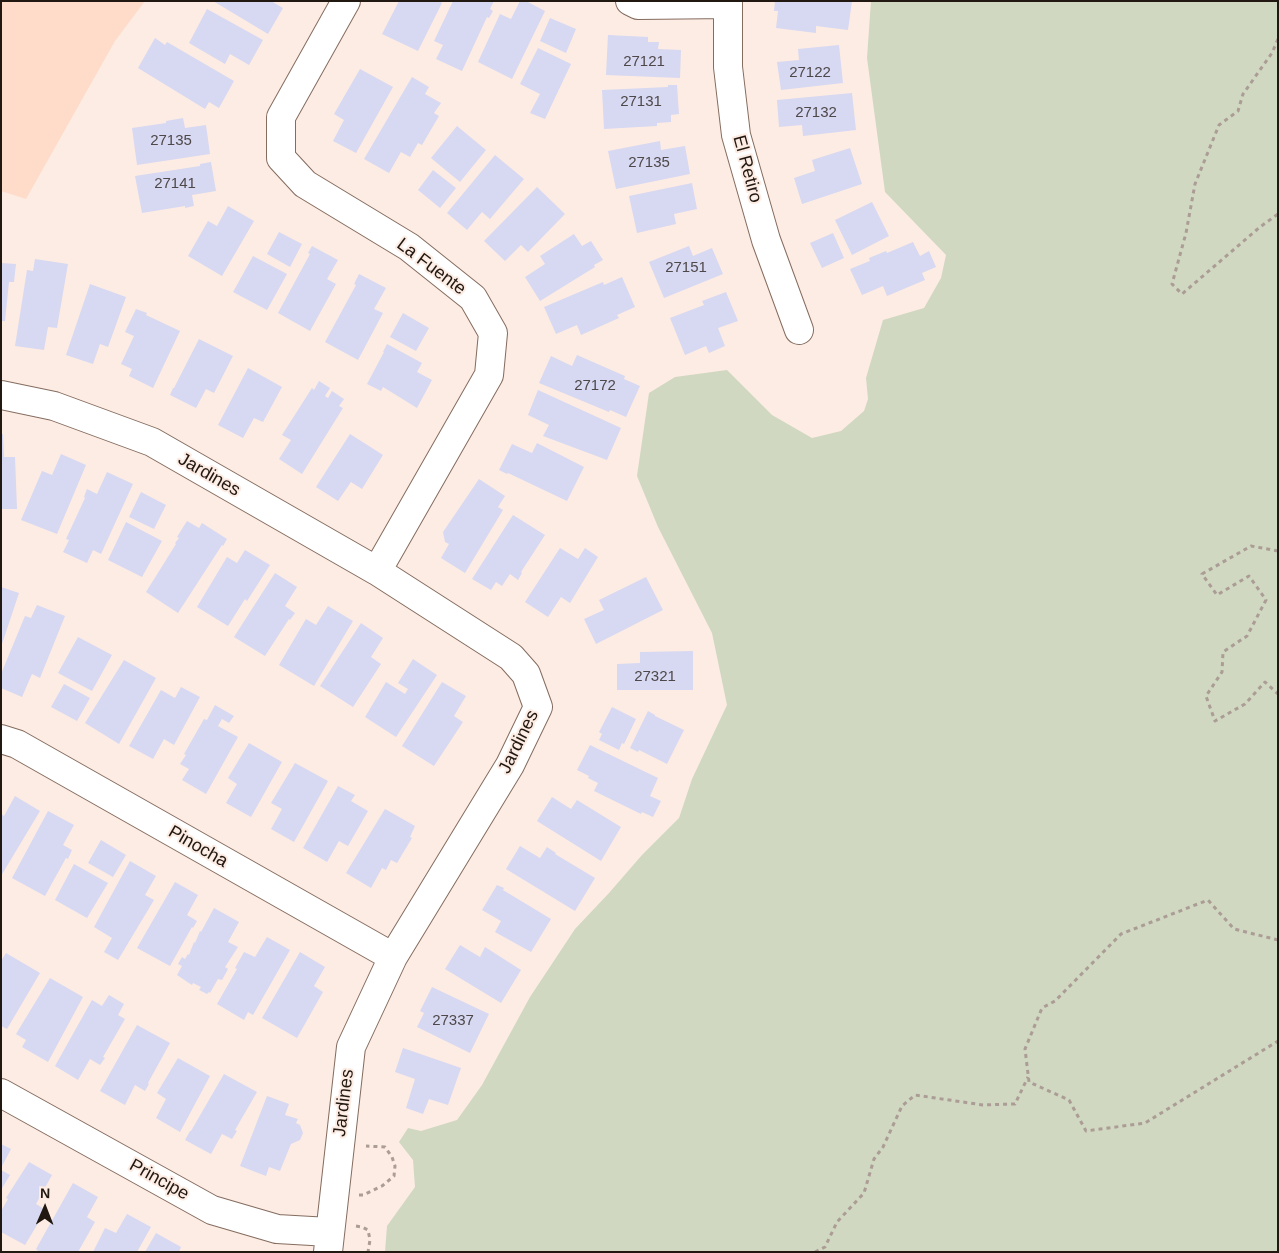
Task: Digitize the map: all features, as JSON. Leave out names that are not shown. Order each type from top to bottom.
[{"type":"street","name":"La Fuente","points":[[346,1],[281,117],[281,158],[305,184],[409,247],[472,298],[493,333],[489,375],[377,571]]},
{"type":"street","points":[[630,1],[638,5],[728,3]]},
{"type":"street","name":"El Retiro","points":[[728,3],[728,67],[736,135],[766,240],[800,330]]},
{"type":"street","name":"Jardines","points":[[1,395],[54,406],[152,442],[377,571],[511,657],[526,674],[538,707],[510,765],[393,957],[351,1047],[329,1242]]},
{"type":"street","name":"Pinocha","points":[[1,739],[16,744],[393,957]]},
{"type":"street","name":"Principe","points":[[1,1093],[212,1210],[329,1242]]},
{"type":"path","points":[[1278,39],[1272,52],[1243,94],[1238,111],[1219,125],[1195,184],[1186,233],[1172,284],[1182,294],[1260,227],[1278,214]]},
{"type":"path","points":[[1278,551],[1251,546],[1202,574],[1217,595],[1249,576],[1266,600],[1247,636],[1223,652],[1222,672],[1206,696],[1216,721],[1245,704],[1265,682],[1278,694]]},
{"type":"path","points":[[1278,940],[1234,930],[1208,900],[1121,934],[1056,1001],[1042,1008],[1025,1049],[1029,1082],[1069,1100],[1086,1131],[1145,1123],[1278,1041]]},
{"type":"path","points":[[815,1252],[824,1247],[837,1222],[864,1193],[874,1159],[883,1148],[902,1106],[915,1094],[983,1105],[1015,1104],[1029,1077]]},
{"type":"path","points":[[334,1194],[363,1195],[382,1186],[394,1176],[395,1166],[385,1146],[339,1145]]},
{"type":"shaded area","points":[[1,1],[145,1],[115,41],[26,199],[1,191]]},
{"type":"green space","points":[[871,1],[1278,1],[1278,1252],[385,1252],[387,1226],[415,1187],[413,1160],[399,1142],[408,1128],[421,1131],[457,1120],[482,1085],[530,997],[575,929],[642,855],[679,818],[692,779],[727,705],[712,633],[658,527],[637,476],[649,393],[675,377],[727,370],[772,415],[812,438],[841,431],[864,411],[868,399],[866,378],[883,320],[924,308],[941,278],[946,255],[885,192],[867,58]]},
{"type":"building","points":[[213,1],[271,1],[283,8],[268,34]]},
{"type":"building","points":[[399,1],[439,1],[442,3],[418,51],[382,34]]},
{"type":"building","points":[[453,1],[494,1],[490,9],[493,11],[489,18],[487,17],[462,71],[436,59],[443,45],[434,41]]},
{"type":"building","points":[[520,1],[526,1],[545,11],[512,79],[478,62],[500,14],[511,19]]},
{"type":"building","points":[[775,1],[852,1],[848,30],[816,26],[816,33],[776,28],[778,11],[774,11]]},
{"type":"building","points":[[207,9],[263,40],[249,65],[230,54],[225,64],[189,43]]},
{"type":"building","points":[[550,18],[576,29],[566,53],[540,41]]},
{"type":"building","points":[[608,35],[648,37],[648,42],[659,42],[658,49],[681,50],[680,78],[606,75]]},
{"type":"building","points":[[155,38],[165,45],[167,42],[234,81],[219,108],[209,102],[205,109],[138,68]]},
{"type":"building","points":[[839,45],[843,83],[781,90],[777,62],[799,60],[798,49]]},
{"type":"building","points":[[538,48],[571,64],[545,119],[530,113],[540,94],[520,84]]},
{"type":"building","points":[[360,69],[393,87],[356,153],[333,141],[344,120],[334,114]]},
{"type":"building","points":[[412,77],[429,87],[425,94],[441,103],[434,113],[439,116],[422,145],[418,143],[410,157],[401,152],[389,173],[364,159]]},
{"type":"building","points":[[668,85],[677,85],[679,114],[671,115],[671,122],[657,123],[657,126],[604,129],[602,90],[668,87]]},
{"type":"building","points":[[852,93],[856,130],[803,136],[802,125],[779,127],[777,100]]},
{"type":"building","points":[[183,118],[185,128],[206,125],[210,154],[137,165],[132,128],[166,123],[166,121]]},
{"type":"building","points":[[457,126],[486,150],[460,182],[431,158]]},
{"type":"building","points":[[660,141],[661,150],[685,146],[690,174],[616,189],[608,151]]},
{"type":"building","points":[[850,148],[862,184],[802,204],[794,178],[815,171],[812,160]]},
{"type":"building","points":[[495,155],[524,179],[490,219],[482,212],[467,230],[447,213]]},
{"type":"building","points":[[211,162],[216,191],[192,195],[194,206],[142,213],[135,176],[200,166],[200,164]]},
{"type":"building","points":[[433,170],[456,188],[440,208],[418,190]]},
{"type":"building","points":[[692,183],[697,209],[674,214],[676,224],[637,233],[629,196]]},
{"type":"building","points":[[537,187],[565,214],[528,252],[521,245],[505,261],[484,241]]},
{"type":"building","points":[[872,202],[889,236],[852,255],[835,220]]},
{"type":"building","points":[[228,206],[254,221],[222,276],[188,256],[208,221],[217,226]]},
{"type":"building","points":[[279,232],[302,244],[290,267],[267,254]]},
{"type":"building","points":[[833,233],[844,258],[822,268],[810,243]]},
{"type":"building","points":[[574,234],[582,246],[591,241],[603,260],[594,265],[595,267],[540,301],[525,277],[545,264],[540,256]]},
{"type":"building","points":[[913,242],[920,256],[929,251],[936,267],[922,273],[925,280],[887,296],[883,286],[862,295],[850,269],[870,261],[869,258]]},
{"type":"building","points":[[312,246],[338,260],[327,279],[336,284],[310,331],[278,313],[310,254],[308,253]]},
{"type":"building","points":[[689,246],[693,256],[712,248],[723,274],[664,298],[649,262]]},
{"type":"building","points":[[253,256],[287,274],[267,310],[233,292]]},
{"type":"building","points":[[35,259],[68,264],[57,328],[48,327],[44,350],[15,346],[27,270],[33,271]]},
{"type":"building","points":[[1,263],[16,264],[14,282],[9,282],[5,321],[1,321]]},
{"type":"building","points":[[359,274],[386,288],[374,309],[383,313],[358,360],[325,342],[356,285],[354,284]]},
{"type":"building","points":[[622,277],[635,307],[617,315],[619,318],[581,335],[577,325],[556,334],[544,307],[603,282],[604,285]]},
{"type":"building","points":[[90,284],[126,297],[108,347],[100,344],[93,364],[66,355]]},
{"type":"building","points":[[726,292],[738,321],[718,328],[725,346],[709,353],[706,346],[685,355],[670,318],[704,305],[702,301]]},
{"type":"building","points":[[136,309],[180,331],[153,388],[129,376],[132,369],[121,364],[134,336],[125,332]]},
{"type":"building","points":[[403,313],[429,328],[416,351],[390,337]]},
{"type":"building","points":[[199,339],[233,356],[214,393],[206,389],[196,408],[170,395]]},
{"type":"building","points":[[387,344],[422,363],[417,372],[432,380],[417,408],[383,387],[381,391],[367,384]]},
{"type":"building","points":[[577,355],[625,376],[624,379],[640,386],[626,417],[610,410],[609,412],[539,383],[551,356],[572,366]]},
{"type":"building","points":[[248,368],[282,387],[263,422],[254,418],[243,438],[218,425]]},
{"type":"building","points":[[319,381],[330,388],[325,396],[328,398],[332,391],[344,399],[339,406],[343,408],[302,474],[279,459],[291,440],[282,435],[312,388],[314,390]]},
{"type":"building","points":[[538,390],[621,428],[607,460],[543,436],[549,425],[528,415]]},
{"type":"building","points":[[1,434],[3,434],[4,457],[15,457],[17,509],[1,509]]},
{"type":"building","points":[[350,434],[383,455],[362,489],[351,482],[338,501],[316,487]]},
{"type":"building","points":[[537,443],[584,467],[567,501],[499,470],[512,444],[532,453]]},
{"type":"building","points":[[61,454],[86,465],[57,534],[21,520],[42,471],[52,475]]},
{"type":"building","points":[[107,472],[133,484],[101,554],[93,550],[87,563],[63,552],[69,540],[66,539],[85,498],[87,489],[97,494]]},
{"type":"building","points":[[479,479],[505,496],[498,507],[503,510],[465,573],[441,558],[449,544],[445,542],[443,532]]},
{"type":"building","points":[[141,492],[166,505],[154,529],[129,517]]},
{"type":"building","points":[[513,515],[545,535],[521,572],[518,580],[510,574],[502,586],[496,582],[491,590],[472,579]]},
{"type":"building","points":[[187,521],[199,528],[202,523],[227,539],[178,613],[146,592],[176,544],[179,538],[177,537]]},
{"type":"building","points":[[126,522],[162,541],[142,577],[108,560]]},
{"type":"building","points":[[560,548],[578,559],[585,548],[598,557],[570,603],[561,597],[548,617],[525,602]]},
{"type":"building","points":[[245,550],[270,565],[228,626],[197,607],[227,557],[237,563]]},
{"type":"building","points":[[275,573],[297,587],[285,606],[295,613],[265,656],[234,637]]},
{"type":"building","points":[[646,577],[663,610],[596,644],[584,619],[604,610],[599,600]]},
{"type":"building","points":[[1,587],[19,593],[2,644],[1,644]]},
{"type":"building","points":[[37,605],[65,616],[40,678],[32,674],[22,697],[1,688],[1,674],[25,616],[31,618]]},
{"type":"building","points":[[328,606],[353,621],[314,686],[279,665],[306,619],[316,625]]},
{"type":"building","points":[[361,623],[383,638],[371,657],[381,664],[353,707],[320,686]]},
{"type":"building","points":[[78,637],[112,655],[92,691],[58,673]]},
{"type":"building","points":[[693,651],[693,690],[617,690],[617,664],[640,663],[640,652]]},
{"type":"building","points":[[413,659],[437,675],[396,737],[365,717],[386,682],[405,694],[408,689],[398,683]]},
{"type":"building","points":[[124,660],[156,678],[119,744],[85,723]]},
{"type":"building","points":[[442,682],[466,696],[454,716],[463,722],[434,766],[402,746]]},
{"type":"building","points":[[64,684],[90,698],[77,721],[51,707]]},
{"type":"building","points":[[181,687],[200,697],[174,745],[164,739],[153,759],[129,746],[161,690],[175,698]]},
{"type":"building","points":[[215,705],[234,716],[229,723],[222,719],[218,726],[238,737],[206,794],[182,780],[189,769],[180,764],[204,719],[207,720]]},
{"type":"building","points":[[612,707],[636,719],[619,750],[599,740],[602,734],[599,732]]},
{"type":"building","points":[[648,711],[684,730],[667,764],[639,750],[638,752],[630,748]]},
{"type":"building","points":[[249,743],[282,762],[251,817],[226,803],[237,784],[228,778]]},
{"type":"building","points":[[590,745],[658,778],[650,796],[661,801],[653,817],[642,812],[641,814],[594,791],[598,783],[577,770]]},
{"type":"building","points":[[295,763],[328,781],[294,842],[271,829],[282,809],[271,803]]},
{"type":"building","points":[[338,786],[355,795],[351,801],[368,811],[348,846],[339,841],[327,862],[303,848]]},
{"type":"building","points":[[15,796],[40,811],[1,876],[1,814],[4,816]]},
{"type":"building","points":[[552,797],[571,809],[577,800],[621,827],[601,861],[537,821]]},
{"type":"building","points":[[385,809],[415,826],[410,837],[412,838],[397,863],[391,860],[386,870],[382,868],[371,888],[346,873]]},
{"type":"building","points":[[48,811],[74,825],[63,845],[72,850],[45,896],[12,878]]},
{"type":"building","points":[[101,840],[126,855],[113,877],[88,863]]},
{"type":"building","points":[[520,846],[540,858],[547,847],[555,854],[595,878],[575,911],[506,869]]},
{"type":"building","points":[[130,861],[156,876],[145,895],[154,900],[118,960],[104,952],[112,938],[94,927]]},
{"type":"building","points":[[74,864],[108,883],[87,918],[55,900]]},
{"type":"building","points":[[175,882],[198,895],[187,915],[197,921],[170,966],[137,948]]},
{"type":"building","points":[[497,885],[551,919],[531,952],[495,932],[501,921],[482,910]]},
{"type":"building","points":[[214,908],[239,922],[228,942],[238,947],[225,967],[228,969],[222,980],[218,979],[210,993],[207,994],[199,990],[201,987],[193,983],[192,985],[177,975],[182,966],[178,964],[182,957],[185,959],[189,955],[194,942]]},
{"type":"building","points":[[267,937],[290,950],[253,1015],[248,1012],[244,1020],[217,1004],[237,969],[235,968],[244,952],[255,957]]},
{"type":"building","points":[[460,945],[480,957],[485,947],[521,970],[501,1003],[445,969]]},
{"type":"building","points":[[300,952],[325,967],[314,986],[323,992],[297,1038],[262,1018]]},
{"type":"building","points":[[6,953],[40,973],[7,1029],[1,1026],[1,961]]},
{"type":"building","points":[[50,978],[83,997],[48,1062],[22,1047],[26,1040],[16,1034]]},
{"type":"building","points":[[432,987],[489,1014],[470,1053],[417,1027],[424,1013],[420,1011]]},
{"type":"building","points":[[109,995],[124,1004],[118,1015],[125,1019],[100,1065],[90,1059],[78,1080],[55,1066],[92,1000],[102,1006]]},
{"type":"building","points":[[137,1025],[170,1043],[145,1091],[135,1085],[125,1105],[100,1091]]},
{"type":"building","points":[[403,1048],[461,1068],[448,1105],[429,1099],[423,1114],[406,1108],[415,1079],[395,1072]]},
{"type":"building","points":[[178,1058],[210,1076],[180,1132],[156,1118],[166,1099],[157,1093]]},
{"type":"building","points":[[224,1074],[257,1092],[235,1130],[237,1131],[232,1139],[222,1134],[211,1154],[185,1140]]},
{"type":"building","points":[[267,1096],[289,1104],[285,1115],[298,1119],[296,1123],[300,1125],[303,1133],[300,1140],[291,1144],[280,1171],[269,1167],[266,1176],[240,1166]]},
{"type":"building","points":[[1,1144],[11,1149],[1,1168]]},
{"type":"building","points":[[29,1162],[52,1175],[36,1204],[46,1210],[25,1245],[1,1232],[1,1211],[8,1199],[6,1198]]},
{"type":"building","points":[[1,1170],[10,1175],[1,1190]]},
{"type":"building","points":[[73,1183],[98,1197],[87,1217],[95,1222],[78,1252],[39,1252],[36,1249]]},
{"type":"building","points":[[127,1214],[151,1227],[137,1252],[93,1252],[105,1228],[116,1233]]},
{"type":"building","points":[[156,1233],[181,1247],[179,1252],[145,1252]]}]
